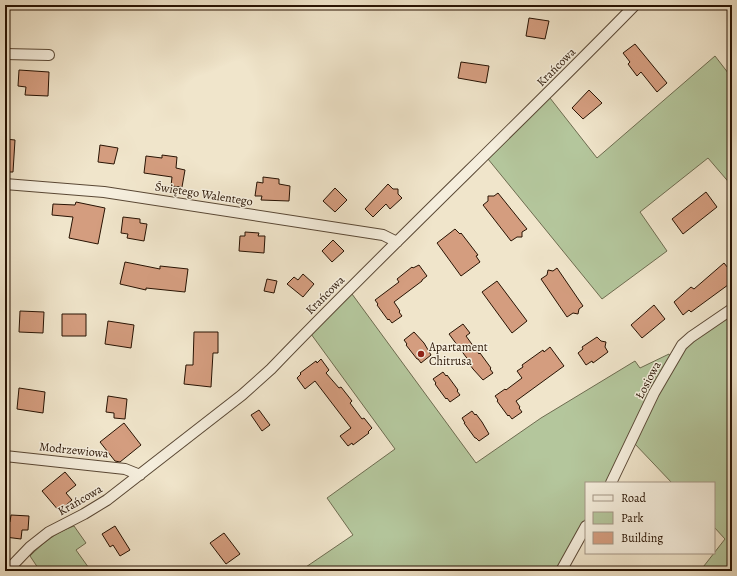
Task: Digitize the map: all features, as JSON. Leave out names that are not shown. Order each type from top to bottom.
[{"type":"street","name":"Krańcowa","points":[[7,571],[49,532],[90,511],[107,500],[236,399],[271,369],[635,5]]},
{"type":"street","points":[[5,54],[49,55]]},
{"type":"street","name":"Świętego Walentego","points":[[5,184],[104,192],[383,235],[397,242]]},
{"type":"street","name":"Łosiowa","points":[[611,482],[654,393],[682,345],[732,309]]},
{"type":"street","name":"Modrzewiowa","points":[[5,456],[125,469],[140,475]]},
{"type":"street","points":[[561,571],[585,528]]},
{"type":"green space","points":[[715,56],[732,78],[732,186],[708,158],[640,212],[667,251],[602,299],[488,159],[550,98],[597,158]]},
{"type":"green space","points":[[352,294],[476,463],[541,418],[635,361],[640,368],[669,354],[671,358],[607,482],[585,482],[585,520],[558,571],[300,571],[353,535],[327,498],[395,449],[311,334]]},
{"type":"green space","points":[[732,314],[732,571],[700,571],[713,554],[715,554],[715,552],[725,539],[715,528],[715,482],[671,482],[634,443],[660,392],[684,350],[695,339]]},
{"type":"green space","points":[[74,526],[86,543],[76,550],[91,571],[40,571],[30,556],[50,538],[61,531]]},
{"type":"building","points":[[529,18],[549,21],[545,39],[526,36]]},
{"type":"building","points":[[635,44],[667,83],[657,92],[641,72],[637,76],[628,64],[630,62],[623,53]]},
{"type":"building","points":[[461,62],[489,66],[486,83],[458,78]]},
{"type":"building","points":[[19,70],[49,72],[48,96],[25,95],[26,87],[18,86]]},
{"type":"building","points":[[589,90],[602,103],[583,119],[572,108]]},
{"type":"building","points":[[5,139],[15,140],[13,172],[5,172]]},
{"type":"building","points":[[100,145],[118,148],[114,164],[98,162]]},
{"type":"building","points":[[162,155],[177,157],[176,168],[185,170],[182,187],[171,186],[172,177],[144,173],[146,156],[162,158]]},
{"type":"building","points":[[263,177],[279,179],[279,184],[290,186],[289,201],[261,200],[262,196],[255,196],[257,182],[263,183]]},
{"type":"building","points":[[388,184],[393,189],[398,189],[398,194],[402,198],[390,209],[386,204],[373,217],[365,209]]},
{"type":"building","points":[[335,188],[347,200],[335,212],[323,201]]},
{"type":"building","points":[[706,192],[717,207],[683,234],[672,219]]},
{"type":"building","points":[[498,193],[527,229],[522,232],[522,237],[517,237],[511,241],[483,205],[488,201],[488,196],[494,196]]},
{"type":"building","points":[[76,202],[105,208],[98,244],[69,238],[73,217],[52,215],[53,204],[75,205]]},
{"type":"building","points":[[123,217],[140,219],[140,223],[147,224],[144,241],[127,238],[128,234],[121,233]]},
{"type":"building","points":[[455,229],[460,234],[461,233],[478,255],[476,256],[480,262],[461,276],[437,243]]},
{"type":"building","points":[[245,232],[259,233],[258,236],[265,236],[264,253],[239,251],[240,236],[245,236]]},
{"type":"building","points":[[333,240],[344,251],[332,262],[322,251]]},
{"type":"building","points":[[125,262],[160,269],[160,266],[188,269],[185,292],[146,288],[146,290],[120,284]]},
{"type":"building","points":[[724,263],[732,273],[732,282],[691,312],[689,310],[683,315],[674,302],[691,287],[694,289]]},
{"type":"building","points":[[419,265],[427,276],[394,302],[402,316],[392,323],[389,319],[388,320],[375,300],[399,282],[397,279],[412,267],[413,268]]},
{"type":"building","points":[[557,268],[583,306],[579,309],[578,314],[573,313],[567,317],[541,279],[547,275],[548,270],[553,271]]},
{"type":"building","points":[[303,274],[314,284],[303,297],[287,284],[294,277],[298,280]]},
{"type":"building","points":[[267,279],[277,281],[274,293],[264,291]]},
{"type":"building","points":[[497,281],[527,321],[512,333],[482,292]]},
{"type":"building","points":[[654,305],[665,319],[642,338],[631,325]]},
{"type":"building","points":[[20,311],[44,312],[43,333],[19,332]]},
{"type":"building","points":[[62,314],[86,314],[86,336],[62,336]]},
{"type":"building","points":[[108,321],[134,325],[131,348],[105,344]]},
{"type":"building","points":[[463,324],[470,333],[466,336],[491,368],[490,369],[493,373],[483,380],[473,369],[468,362],[469,361],[449,334]]},
{"type":"building","points":[[194,332],[218,332],[218,353],[213,353],[211,387],[184,384],[186,365],[193,365]]},
{"type":"building","points":[[414,332],[424,343],[431,355],[421,363],[406,345],[407,344],[404,340]]},
{"type":"building","points":[[597,337],[601,341],[606,342],[605,347],[608,352],[593,363],[592,361],[586,365],[578,353],[583,349],[582,347]]},
{"type":"building","points":[[550,347],[564,366],[516,401],[522,412],[512,419],[509,415],[508,416],[495,396],[522,378],[517,371],[523,367],[522,365],[543,350],[544,352]]},
{"type":"building","points":[[321,359],[329,370],[326,373],[339,388],[341,387],[352,401],[350,403],[362,419],[364,418],[372,428],[368,432],[369,433],[353,445],[352,443],[348,446],[340,436],[351,428],[315,381],[305,389],[297,378],[301,374],[300,373]]},
{"type":"building","points":[[443,372],[446,376],[447,375],[460,395],[450,402],[447,398],[446,399],[433,379]]},
{"type":"building","points":[[19,388],[45,392],[43,413],[17,409]]},
{"type":"building","points":[[108,396],[127,399],[125,419],[114,418],[114,413],[106,412]]},
{"type":"building","points":[[259,410],[270,425],[262,431],[251,415]]},
{"type":"building","points":[[472,411],[482,422],[489,434],[479,441],[475,438],[462,418]]},
{"type":"building","points":[[124,423],[141,445],[120,462],[115,461],[100,442]]},
{"type":"building","points":[[65,472],[76,485],[66,493],[72,500],[59,511],[42,491]]},
{"type":"building","points":[[11,515],[29,516],[28,530],[22,530],[21,539],[5,537],[5,522],[10,522]]},
{"type":"building","points":[[115,526],[130,550],[120,556],[113,545],[110,547],[102,534]]},
{"type":"building","points":[[224,533],[240,554],[226,564],[210,543]]},
{"type":"place","name":"Apartament Chitrusa","points":[[421,354]]}]
